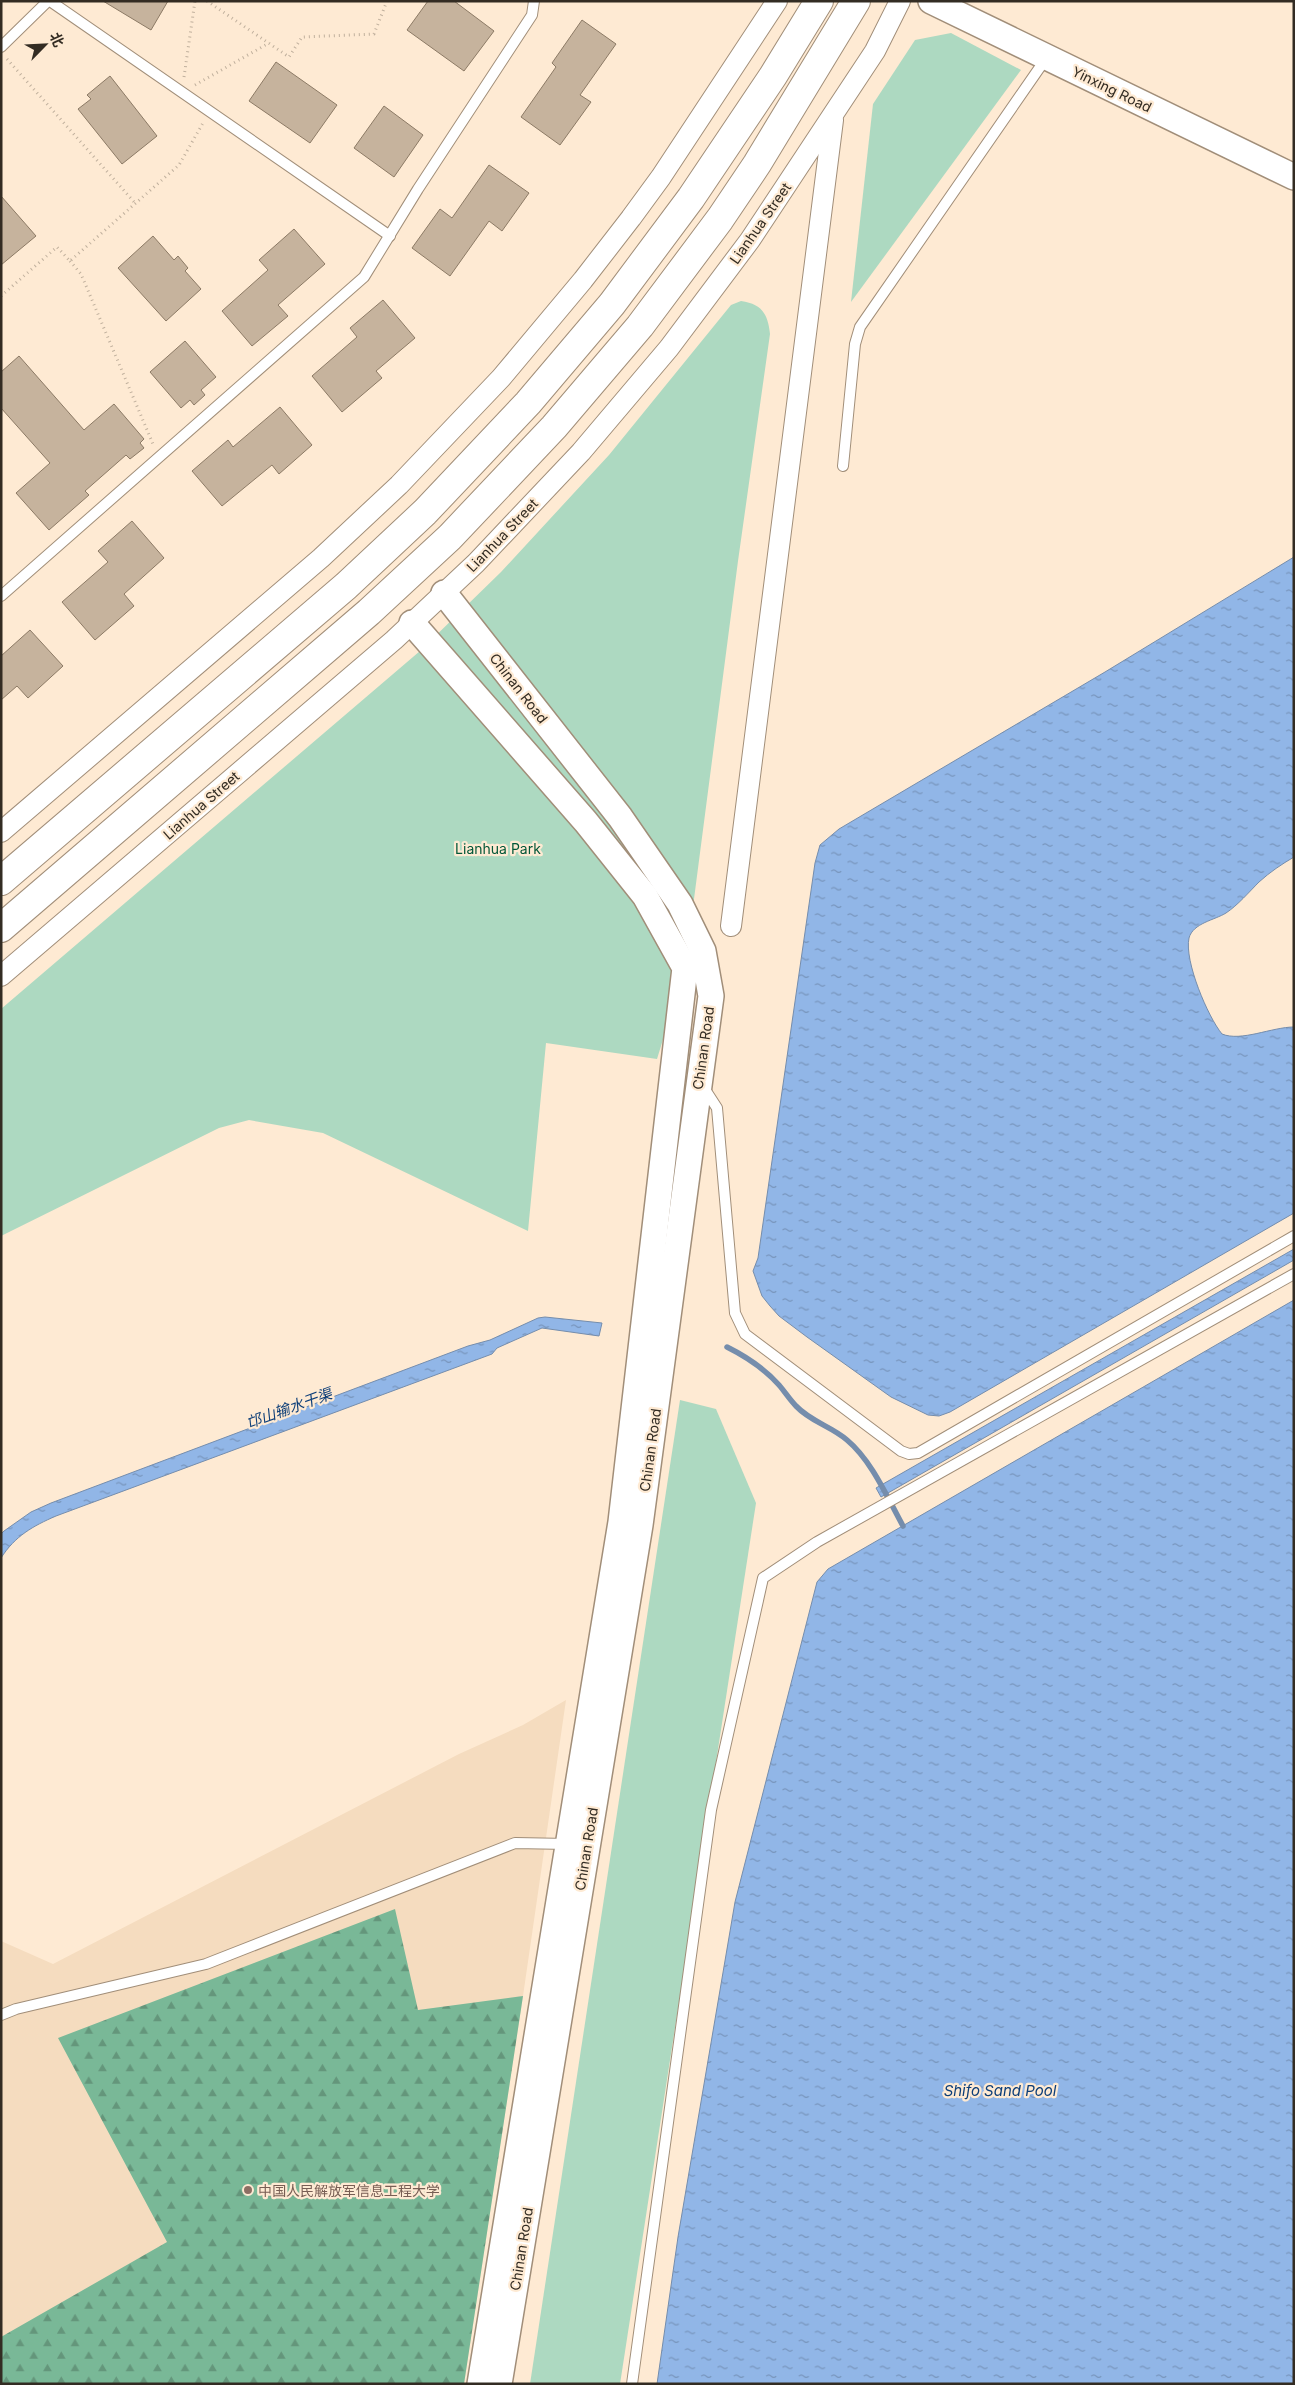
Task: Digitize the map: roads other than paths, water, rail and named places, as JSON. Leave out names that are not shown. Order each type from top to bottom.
[{"type":"main road","points":[[1,882],[346,586],[425,512],[522,410],[562,366],[612,304],[691,198],[778,68],[820,1]]},
{"type":"main road","points":[[1,928],[369,612],[450,537],[554,427],[640,326],[720,219],[856,1]]},
{"type":"street","points":[[1,832],[321,558],[399,485],[495,385],[540,334],[661,177],[777,1]]},
{"type":"street","name":"Lianhua Street","points":[[1,976],[412,623],[482,557],[581,452],[669,348],[750,240],[875,51],[900,1]]},
{"type":"street","name":"Yinxing Road","points":[[930,1],[1294,176]]},
{"type":"street","points":[[731,926],[833,116]]},
{"type":"street","name":"Chinan Road","points":[[444,593],[620,817],[680,904],[703,950],[711,996],[640,1525],[499,2384]]},
{"type":"street","name":"Chinan Road","points":[[412,623],[586,822],[645,896],[685,968],[621,1522],[480,2384]]},
{"type":"lane","points":[[1,47],[49,1],[390,236]]},
{"type":"lane","points":[[1,596],[364,277],[418,190],[532,15],[534,1]]},
{"type":"lane","points":[[843,466],[855,344],[860,327],[1047,58]]},
{"type":"lane","points":[[698,1088],[706,1092],[717,1108],[735,1313],[745,1334],[901,1451],[909,1454],[918,1453],[1294,1236]]},
{"type":"lane","points":[[632,2384],[711,1810],[763,1578],[817,1542],[1294,1274]]},
{"type":"lane","points":[[1,2015],[16,2009],[206,1964],[515,1844],[568,1844]]},
{"type":"water","points":[[1294,557],[1294,857],[1263,878],[1230,910],[1195,929],[1189,938],[1188,948],[1198,988],[1210,1015],[1222,1034],[1238,1036],[1294,1027],[1294,1213],[950,1412],[939,1416],[928,1415],[891,1397],[779,1316],[762,1296],[753,1271],[758,1258],[815,863],[820,845],[839,829],[1105,672]]},
{"type":"water","points":[[1294,1249],[1294,1260],[881,1497],[876,1488]]},
{"type":"water","name":"Shifo Sand Pool","points":[[1294,1300],[1294,2384],[657,2384],[678,2237],[735,1902],[817,1582],[828,1569]]},
{"type":"water","points":[[545,1317],[602,1323],[599,1336],[542,1328],[497,1348],[492,1354],[56,1516],[25,1532],[6,1550],[1,1558],[1,1534],[31,1512],[51,1503],[468,1346],[490,1340],[538,1318]]},
{"type":"waterway","points":[[727,1347],[761,1368],[802,1411],[841,1435],[856,1449],[878,1480],[903,1526]]},
{"type":"place","name":"中国人民解放军信息工程大学","points":[[248,2190]]},
{"type":"park label","name":"Lianhua Park","points":[[498,848]]},
{"type":"water label","name":"邙山输水干渠","points":[[289,1408]]}]
